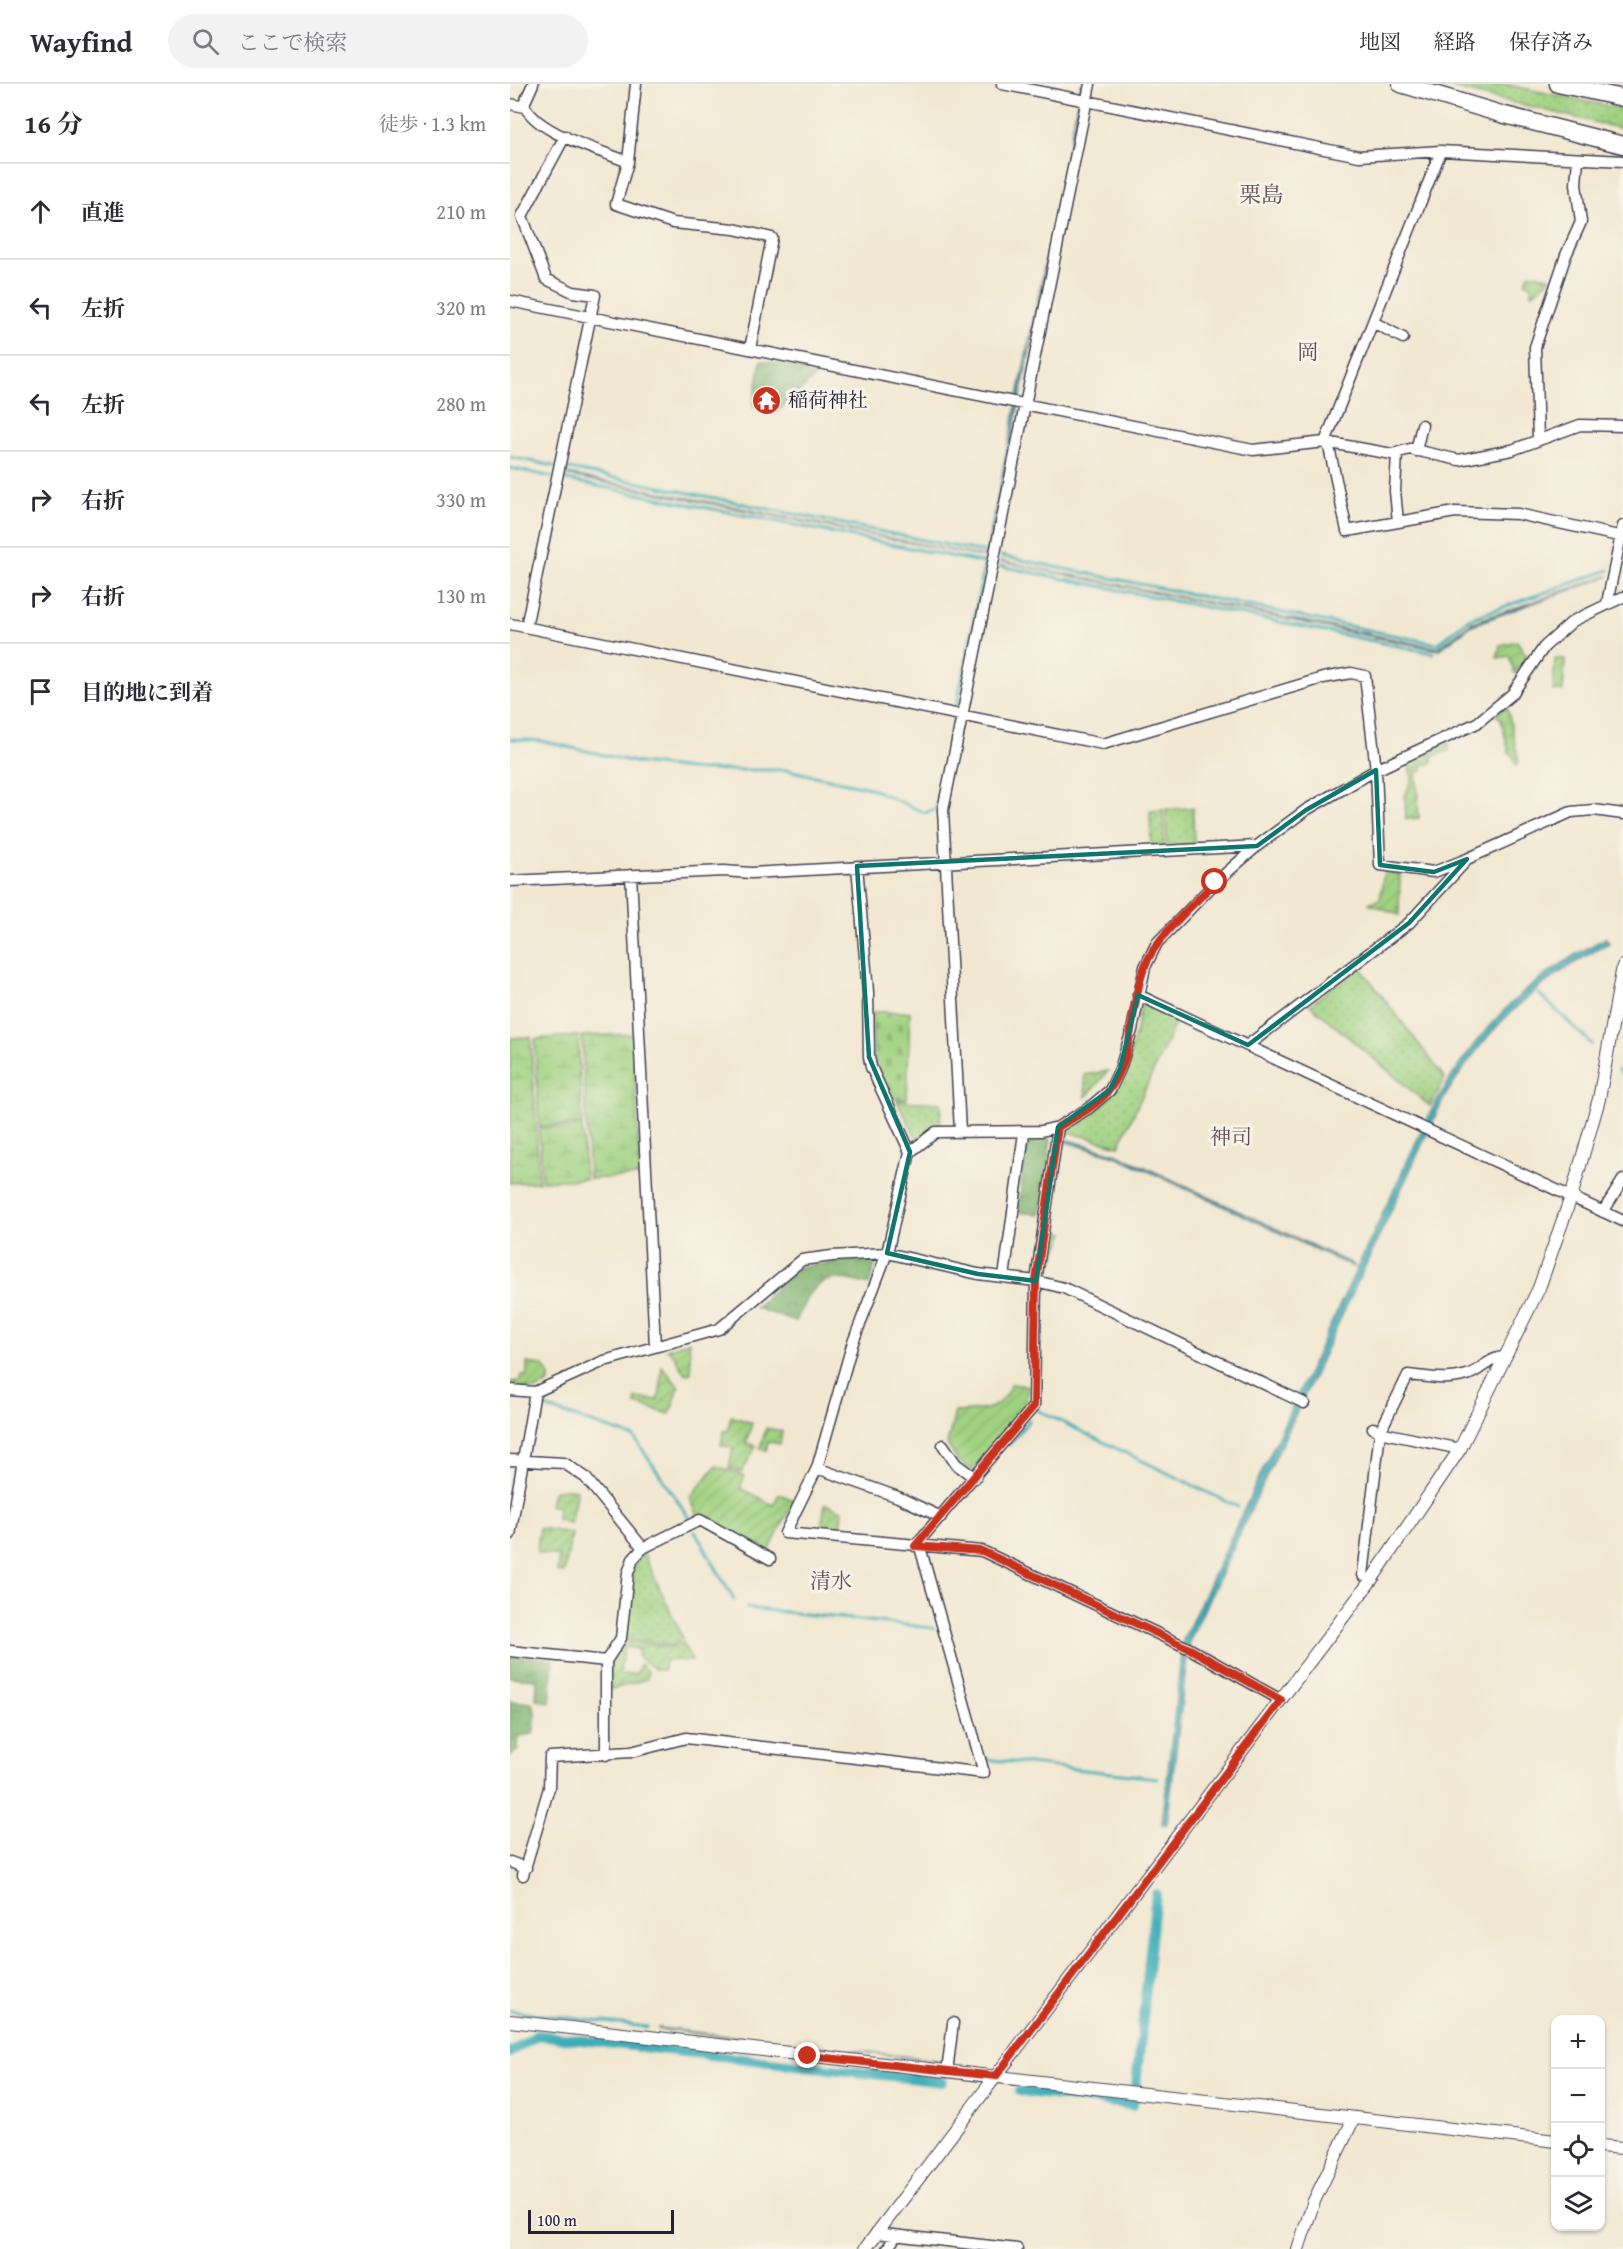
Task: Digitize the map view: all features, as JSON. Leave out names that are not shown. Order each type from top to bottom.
[{"type":"highway","points":[[1401,84],[1501,114],[1623,146]]},
{"type":"highway","points":[[1558,84],[1623,98]]},
{"type":"street","points":[[533,84],[524,104],[539,125],[628,162]]},
{"type":"street","points":[[636,84],[628,162],[616,204],[673,223],[734,229],[772,238],[750,349]]},
{"type":"street","points":[[1002,84],[1359,156],[1441,151],[1623,161]]},
{"type":"street","points":[[960,1131],[943,810],[1020,403],[1082,100],[1090,84]]},
{"type":"street","points":[[510,104],[525,107]]},
{"type":"street","points":[[526,627],[595,295],[573,292],[546,279],[522,216],[565,136]]},
{"type":"street","points":[[1325,442],[1441,151]]},
{"type":"street","points":[[1538,439],[1535,347],[1566,255],[1581,222],[1576,184],[1578,159]]},
{"type":"street","points":[[510,301],[1253,450],[1325,442],[1397,453],[1410,450],[1459,460],[1512,450],[1580,425],[1623,426]]},
{"type":"street","points":[[1373,322],[1403,338]]},
{"type":"street","points":[[1416,451],[1422,424]]},
{"type":"street","points":[[1325,442],[1329,447],[1347,531],[1455,512],[1518,514],[1622,533],[1607,603]]},
{"type":"street","points":[[1397,453],[1395,491],[1398,522]]},
{"type":"street","points":[[910,1152],[936,1132],[1024,1133],[1058,1127],[1089,1108],[1110,1090],[1120,1069],[1144,967],[1157,944],[1215,882],[1257,846],[1306,810],[1376,770],[1477,723],[1512,694],[1544,647],[1573,621],[1623,597]]},
{"type":"street","points":[[510,624],[962,718],[1103,744],[1323,678],[1351,674],[1365,676],[1376,770],[1380,865],[1434,872],[1467,860],[1570,812],[1594,810],[1623,814]]},
{"type":"street","points":[[510,881],[724,871],[751,873],[1257,846]]},
{"type":"street","points":[[1248,1045],[1408,923],[1467,860]]},
{"type":"street","points":[[857,866],[868,992],[869,1057],[910,1152],[887,1253],[852,1345],[817,1468],[785,1533],[982,1551],[1190,1649],[1281,1700]]},
{"type":"street","points":[[631,875],[655,1346]]},
{"type":"street","points":[[865,2249],[1281,1700],[1412,1523],[1460,1449],[1539,1288],[1572,1197],[1599,1099],[1623,966]]},
{"type":"street","points":[[1138,995],[1623,1221]]},
{"type":"street","points":[[918,1546],[1034,1406],[1036,1281],[1058,1127]]},
{"type":"street","points":[[1004,1277],[1024,1133]]},
{"type":"street","points":[[1604,1212],[1623,1180]]},
{"type":"street","points":[[510,1390],[536,1392],[604,1361],[719,1329],[802,1260],[887,1253],[978,1274],[1036,1281],[1064,1288],[1304,1403]]},
{"type":"street","points":[[1363,1575],[1376,1430],[1408,1375],[1447,1378],[1469,1375],[1496,1357],[1505,1357]]},
{"type":"street","points":[[510,1535],[536,1392]]},
{"type":"street","points":[[1376,1430],[1460,1449]]},
{"type":"street","points":[[943,1445],[956,1464],[975,1478]]},
{"type":"street","points":[[510,1460],[564,1463],[585,1477],[643,1548]]},
{"type":"street","points":[[817,1468],[898,1497],[941,1516]]},
{"type":"street","points":[[606,1755],[606,1661],[621,1638],[628,1573],[633,1558],[643,1548],[700,1520],[770,1559]]},
{"type":"street","points":[[510,1862],[524,1871],[549,1788],[550,1757],[631,1752],[686,1738],[984,1773],[918,1546]]},
{"type":"street","points":[[510,1651],[606,1661]]},
{"type":"street","points":[[510,2021],[1551,2140]]},
{"type":"street","points":[[947,2072],[953,2023]]},
{"type":"street","points":[[1298,2249],[1314,2200],[1354,2118]]},
{"type":"street","points":[[1605,2146],[1623,2148]]},
{"type":"street","points":[[876,2234],[1017,2249]]},
{"type":"street","points":[[887,2249],[896,2236]]},
{"type":"highlighted area","points":[[1376,770],[1380,865],[1434,872],[1467,859],[1409,923],[1248,1045],[1138,995],[1120,1069],[1110,1090],[1058,1127],[1036,1281],[978,1274],[887,1253],[910,1152],[869,1057],[857,866],[1257,846],[1306,810]]},
{"type":"green space","points":[[1436,84],[1504,84],[1623,109],[1623,129]]},
{"type":"green space","points":[[1530,273],[1552,278],[1532,294],[1531,286],[1525,282]]},
{"type":"green space","points":[[761,361],[820,372],[776,413],[753,407]]},
{"type":"green space","points":[[1517,641],[1528,658],[1515,673],[1509,656],[1497,658],[1500,645]]},
{"type":"green space","points":[[1555,659],[1565,659],[1563,691],[1553,691]]},
{"type":"green space","points":[[1507,706],[1519,762],[1516,765],[1509,753],[1501,719],[1495,714]]},
{"type":"green space","points":[[1449,743],[1449,751],[1432,756],[1432,763],[1422,765],[1422,771],[1416,772],[1419,818],[1406,819],[1405,796],[1412,779],[1408,762]]},
{"type":"green space","points":[[1193,808],[1194,845],[1167,846],[1166,809]]},
{"type":"green space","points":[[1163,810],[1164,847],[1151,847],[1150,811]]},
{"type":"green space","points":[[1384,872],[1400,874],[1399,915],[1369,903],[1380,899]]},
{"type":"green space","points":[[1359,966],[1445,1078],[1430,1106],[1310,1005]]},
{"type":"green space","points":[[1149,1005],[1178,1017],[1119,1146],[1065,1131],[1106,1102],[1119,1083],[1133,1045],[1141,1006]]},
{"type":"green space","points":[[872,1012],[910,1012],[907,1099],[890,1099],[874,1068]]},
{"type":"green space","points":[[633,1034],[640,1176],[589,1179],[582,1036]]},
{"type":"green space","points":[[578,1036],[582,1124],[539,1126],[535,1039]]},
{"type":"green space","points":[[531,1037],[539,1182],[510,1183],[510,1038]]},
{"type":"green space","points":[[1108,1071],[1086,1097],[1084,1075]]},
{"type":"green space","points":[[897,1101],[941,1103],[940,1128],[917,1139]]},
{"type":"green space","points":[[582,1126],[585,1179],[542,1181],[539,1128]]},
{"type":"green space","points":[[1051,1139],[1040,1214],[1018,1212],[1027,1140]]},
{"type":"green space","points":[[1048,1228],[1065,1233],[1046,1275],[1041,1275]]},
{"type":"green space","points":[[840,1261],[876,1261],[869,1285],[841,1279],[823,1282],[809,1296],[796,1321],[755,1308],[799,1267]]},
{"type":"green space","points":[[689,1341],[691,1373],[687,1374],[667,1349]]},
{"type":"green space","points":[[527,1363],[542,1365],[549,1373],[549,1383],[535,1390],[510,1388],[510,1382],[521,1381],[522,1375],[527,1376]]},
{"type":"green space","points":[[662,1366],[679,1387],[670,1414],[635,1404],[636,1398],[657,1400],[660,1393]]},
{"type":"green space","points":[[1011,1384],[1028,1386],[1025,1407],[973,1471],[957,1460],[947,1444],[955,1412],[989,1409],[995,1406],[1001,1401]]},
{"type":"green space","points":[[731,1416],[752,1423],[746,1443],[756,1446],[742,1472],[729,1468],[733,1448],[721,1445],[724,1431],[728,1431]]},
{"type":"green space","points":[[766,1428],[782,1431],[780,1444],[768,1442],[766,1451],[760,1449]]},
{"type":"green space","points":[[716,1466],[745,1476],[740,1488],[773,1505],[779,1494],[794,1500],[768,1553],[699,1518],[690,1498]]},
{"type":"green space","points":[[554,1490],[577,1490],[570,1523],[557,1520],[558,1507],[549,1505]]},
{"type":"green space","points":[[825,1504],[842,1510],[840,1531],[821,1529]]},
{"type":"green space","points":[[539,1528],[572,1533],[564,1573],[557,1572],[559,1556],[537,1553]]},
{"type":"green space","points":[[643,1552],[683,1639],[672,1646],[624,1636],[630,1574]]},
{"type":"green space","points":[[624,1639],[672,1648],[683,1643],[692,1661],[665,1660],[664,1670],[655,1669],[639,1658],[638,1649],[624,1647],[620,1674],[636,1674],[640,1664],[648,1672],[647,1679],[610,1690],[609,1664]]},
{"type":"green space","points":[[510,1656],[553,1659],[550,1703],[536,1699],[537,1679],[510,1677]]},
{"type":"green space","points":[[510,1701],[532,1703],[536,1714],[533,1734],[519,1736],[518,1750],[510,1756]]},
{"type":"water","points":[[1081,84],[1084,84],[988,556],[986,555]]},
{"type":"water","points":[[562,473],[989,558],[561,474]]},
{"type":"water","points":[[999,561],[1438,648],[1471,623],[1609,576],[1472,625],[1439,650]]},
{"type":"water","points":[[1606,938],[1609,943],[1557,974],[1515,1008],[1478,1049],[1444,1098],[1189,1642],[1167,1824],[1162,1824],[1183,1640],[1425,1123],[1460,1064],[1500,1015],[1522,993],[1547,974]]},
{"type":"water","points":[[1062,1138],[1117,1154],[1354,1265],[1353,1267],[1116,1156],[1062,1141]]},
{"type":"water","points":[[658,2028],[944,2061],[658,2029]]},
{"type":"waterway","points":[[510,457],[554,466]]},
{"type":"waterway","points":[[510,468],[552,477]]},
{"type":"waterway","points":[[565,468],[988,553]]},
{"type":"waterway","points":[[562,479],[985,563],[956,710]]},
{"type":"waterway","points":[[1001,556],[1438,644],[1469,619],[1609,570]]},
{"type":"waterway","points":[[1000,566],[1433,653]]},
{"type":"waterway","points":[[510,739],[542,741],[639,763],[698,770],[787,770],[870,788],[925,813],[936,809],[954,719]]},
{"type":"waterway","points":[[1538,993],[1592,1044]]},
{"type":"waterway","points":[[1618,1070],[1623,1075]]},
{"type":"waterway","points":[[510,1396],[527,1398]]},
{"type":"waterway","points":[[536,1404],[634,1437],[690,1519]]},
{"type":"waterway","points":[[1037,1410],[1238,1507]]},
{"type":"waterway","points":[[1010,1444],[1029,1420]]},
{"type":"waterway","points":[[695,1531],[734,1600]]},
{"type":"waterway","points":[[747,1608],[934,1628]]},
{"type":"waterway","points":[[984,1759],[1158,1778]]},
{"type":"waterway","points":[[1136,2085],[1156,1894]]},
{"type":"waterway","points":[[510,2011],[647,2027]]},
{"type":"waterway","points":[[510,2053],[537,2035],[942,2082]]},
{"type":"waterway","points":[[1019,2091],[1133,2105],[1134,2099]]},
{"type":"place","name":"稲荷神社","points":[[767,400]]},
{"type":"district","name":"栗島","points":[[1261,194]]},
{"type":"district","name":"岡","points":[[1308,352]]},
{"type":"district","name":"神司","points":[[1231,1137]]},
{"type":"district","name":"清水","points":[[831,1581]]},
{"type":"route","points":[[808,2056],[996,2076],[1281,1700],[1190,1649],[982,1551],[915,1546],[1034,1406],[1036,1281],[1058,1127],[1089,1108],[1110,1090],[1120,1069],[1132,1030],[1144,967],[1157,944],[1215,882]]}]
